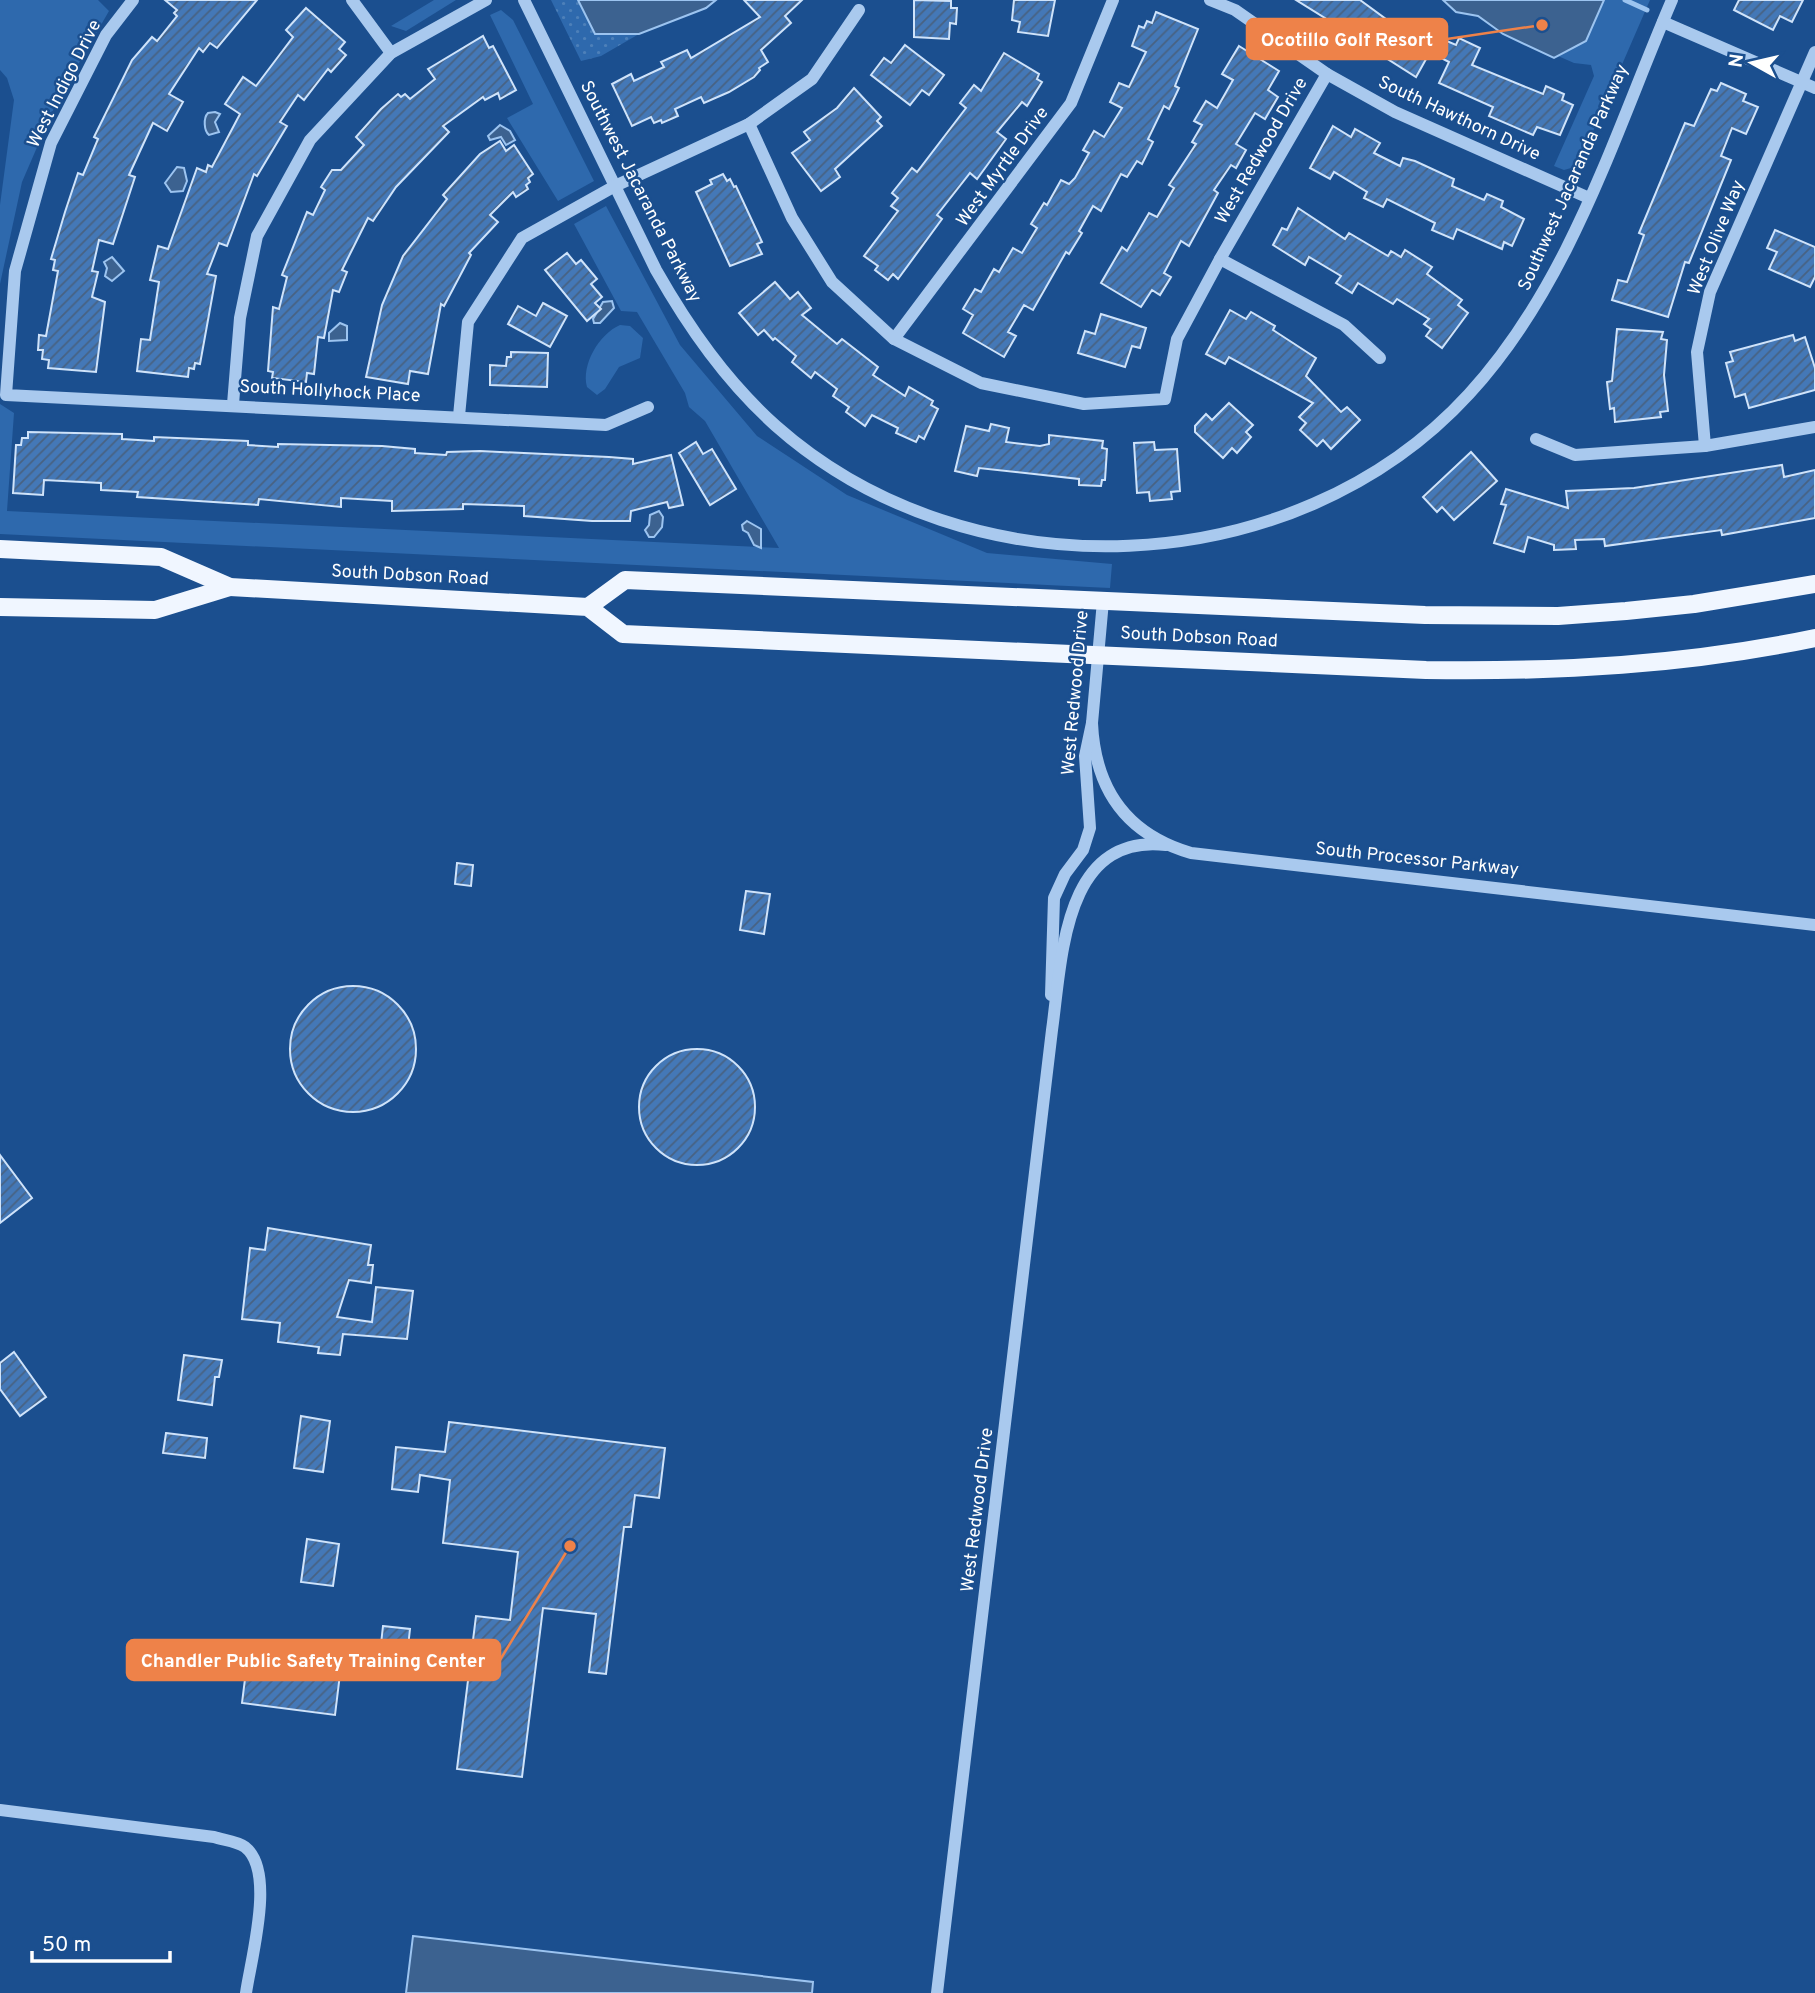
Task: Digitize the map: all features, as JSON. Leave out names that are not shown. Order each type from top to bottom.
[{"type":"main road","name":"South Dobson Road","points":[[0,549],[161,557],[230,587]]},
{"type":"main road","name":"South Dobson Road","points":[[588,607],[625,580],[1425,615],[1558,617],[1694,604],[1815,584]]},
{"type":"main road","name":"South Dobson Road","points":[[0,607],[155,610],[230,587],[588,607],[623,634],[1523,672],[1658,664],[1815,638]]},
{"type":"street","name":"West Indigo Drive","points":[[6,394],[15,271],[51,143],[106,35],[133,0]]},
{"type":"street","points":[[352,0],[391,53]]},
{"type":"street","points":[[233,404],[240,318],[257,236],[310,139],[391,53],[486,0]]},
{"type":"street","name":"Southwest Jacaranda Parkway","points":[[524,0],[656,270],[704,349],[749,400],[807,449],[873,491],[947,521],[1035,542],[1106,547],[1172,543],[1239,530],[1328,496],[1377,471],[1408,449],[1466,397],[1516,338],[1553,273],[1589,198],[1672,0]]},
{"type":"street","name":"West Myrtle Drive","points":[[894,339],[1071,103],[1113,0]]},
{"type":"street","name":"South Hawthorn Drive","points":[[1210,0],[1235,10],[1327,74],[1395,112],[1589,198]]},
{"type":"street","points":[[459,416],[468,322],[522,238],[614,186],[749,124],[812,79],[859,10]]},
{"type":"street","points":[[1663,22],[1802,80],[1815,88]]},
{"type":"street","name":"West Olive Way","points":[[1705,446],[1698,352],[1710,292],[1815,52]]},
{"type":"street","name":"West Redwood Drive","points":[[894,339],[981,383],[1084,404],[1165,399],[1177,339],[1327,74]]},
{"type":"street","points":[[749,124],[792,218],[832,282],[894,339]]},
{"type":"street","points":[[1220,259],[1344,325],[1380,358]]},
{"type":"street","name":"South Hollyhock Place","points":[[6,394],[606,425],[648,407]]},
{"type":"street","points":[[1536,439],[1575,456],[1705,446],[1815,427]]},
{"type":"street","name":"West Redwood Drive","points":[[1052,1030],[1052,912],[1059,884],[1088,839],[1091,813],[1084,774],[1092,723],[1103,601]]},
{"type":"street","name":"South Processor Parkway","points":[[1092,723],[1100,773],[1111,795],[1132,822],[1166,845],[1205,856],[1554,892],[1815,925]]},
{"type":"street","name":"West Redwood Drive","points":[[937,1993],[1052,1030],[1070,917],[1084,885],[1102,861],[1122,848],[1146,844],[1166,845]]},
{"type":"street","points":[[0,1810],[214,1838],[243,1845],[254,1856],[262,1892],[246,1993]]},
{"type":"shaded area","points":[[0,0],[98,0],[109,11],[57,101],[22,182],[0,284],[0,205],[14,100],[7,78],[0,70]]},
{"type":"shaded area","points":[[434,0],[456,0],[406,31],[391,26]]},
{"type":"shaded area","points":[[551,0],[578,0],[595,34],[639,34],[601,56],[581,61]]},
{"type":"shaded area","points":[[578,0],[716,0],[706,8],[639,34],[595,34]]},
{"type":"shaded area","points":[[1443,0],[1650,0],[1578,166],[1564,170],[1554,166],[1594,76],[1591,65],[1574,63],[1558,56],[1554,58],[1503,34],[1478,16],[1456,12]]},
{"type":"shaded area","points":[[1443,0],[1604,0],[1586,41],[1554,58],[1503,34],[1478,16],[1456,12]]},
{"type":"shaded area","points":[[501,10],[513,20],[594,181],[558,201],[507,118],[533,104],[490,15]]},
{"type":"shaded area","points":[[208,113],[220,114],[215,122],[219,132],[209,135],[205,128],[205,118]]},
{"type":"shaded area","points":[[500,125],[510,131],[515,140],[506,145],[501,137],[490,140],[488,136]]},
{"type":"shaded area","points":[[177,167],[184,168],[187,181],[183,191],[171,192],[165,183]]},
{"type":"shaded area","points":[[606,206],[680,345],[757,436],[847,495],[987,553],[1112,564],[1110,588],[0,534],[0,404],[14,413],[7,511],[779,548],[705,421],[689,407],[685,393],[637,312],[621,311],[574,224]]},
{"type":"shaded area","points":[[112,257],[124,271],[112,281],[105,276],[107,268],[104,262]]},
{"type":"shaded area","points":[[612,301],[614,308],[600,323],[594,323],[593,319],[603,302]]},
{"type":"shaded area","points":[[340,323],[347,326],[347,340],[329,341],[329,333]]},
{"type":"shaded area","points":[[620,325],[630,326],[643,338],[640,358],[619,367],[605,389],[597,395],[587,387],[589,360],[605,335]]},
{"type":"shaded area","points":[[659,511],[663,517],[662,527],[654,537],[649,537],[645,530],[649,525],[650,515]]},
{"type":"shaded area","points":[[747,521],[761,529],[761,548],[754,545],[748,533],[743,530],[742,525]]},
{"type":"shaded area","points":[[413,1936],[813,1982],[812,1993],[406,1993]]},
{"type":"building","points":[[165,0],[257,0],[217,48],[210,43],[203,52],[199,48],[169,94],[183,102],[167,131],[153,123],[129,175],[135,177],[113,244],[99,240],[92,271],[98,272],[92,297],[105,302],[96,372],[48,368],[49,360],[42,359],[43,350],[38,350],[39,335],[46,336],[58,271],[53,270],[55,260],[51,259],[65,212],[78,173],[83,175],[98,139],[94,137],[132,60],[152,37],[157,41],[177,16],[174,13],[177,10]]},
{"type":"building","points":[[744,0],[802,0],[785,16],[791,23],[761,50],[768,62],[759,68],[754,77],[729,92],[704,103],[701,97],[675,109],[678,116],[662,123],[661,120],[654,123],[651,117],[632,126],[612,84],[631,74],[634,81],[664,67],[661,62],[687,50],[691,58],[760,17]]},
{"type":"building","points":[[914,0],[951,1],[951,8],[957,8],[956,24],[950,23],[949,39],[914,37]]},
{"type":"building","points":[[1014,0],[1055,0],[1048,36],[1018,32],[1020,22],[1012,20]]},
{"type":"building","points":[[1296,0],[1360,0],[1397,27],[1401,21],[1432,42],[1435,36],[1456,45],[1459,38],[1480,48],[1472,65],[1543,94],[1546,86],[1564,94],[1562,100],[1573,105],[1560,135],[1537,127],[1533,135],[1489,116],[1493,107],[1439,83],[1449,62],[1430,52],[1416,77],[1359,41],[1357,45],[1333,31],[1335,28],[1327,23],[1328,20]]},
{"type":"building","points":[[1739,0],[1803,0],[1792,22],[1780,16],[1773,30],[1734,10]]},
{"type":"building","points":[[306,8],[345,42],[339,49],[346,55],[331,72],[328,69],[304,100],[298,95],[280,122],[287,126],[257,176],[254,174],[227,246],[219,243],[207,274],[216,276],[200,364],[195,363],[194,369],[189,368],[188,377],[137,371],[141,339],[150,340],[159,282],[150,280],[158,246],[168,249],[197,168],[206,172],[208,165],[212,167],[240,114],[225,104],[243,77],[256,86],[293,37],[286,30]]},
{"type":"building","points":[[1156,12],[1198,29],[1175,86],[1179,88],[1169,109],[1164,106],[1148,139],[1153,142],[1142,164],[1137,161],[1127,177],[1121,174],[1101,211],[1093,206],[1079,231],[1082,233],[1069,254],[1066,252],[1033,310],[1024,305],[1008,332],[1016,336],[1004,357],[963,333],[973,315],[963,309],[975,289],[981,292],[994,269],[999,272],[1013,248],[1022,253],[1037,228],[1031,224],[1044,203],[1047,205],[1061,180],[1069,184],[1075,178],[1089,153],[1083,150],[1094,131],[1104,137],[1122,108],[1110,102],[1119,83],[1129,87],[1146,52],[1132,46],[1139,26],[1144,28],[1147,21],[1152,23]]},
{"type":"building","points":[[483,36],[489,48],[493,46],[516,90],[500,99],[498,93],[485,100],[483,97],[443,126],[449,132],[396,187],[373,221],[368,218],[342,270],[347,272],[339,292],[333,290],[324,338],[318,337],[314,374],[307,373],[306,382],[272,378],[273,372],[268,371],[273,307],[279,309],[287,277],[282,275],[307,212],[313,215],[325,190],[321,187],[332,170],[341,170],[364,145],[356,137],[381,109],[398,94],[401,97],[405,94],[410,99],[435,79],[428,69]]},
{"type":"building","points":[[905,45],[944,75],[929,95],[922,90],[910,105],[871,75],[884,58],[891,63]]},
{"type":"building","points":[[1239,46],[1279,71],[1268,90],[1278,97],[1265,119],[1255,113],[1236,144],[1246,150],[1236,168],[1231,165],[1214,190],[1218,193],[1189,246],[1181,241],[1164,273],[1171,277],[1160,295],[1152,290],[1141,307],[1101,283],[1122,247],[1127,251],[1149,213],[1157,217],[1174,188],[1169,185],[1196,144],[1192,142],[1202,125],[1194,121],[1206,101],[1217,108],[1233,80],[1222,74]]},
{"type":"building","points":[[1004,53],[1039,74],[1037,79],[1042,82],[1027,106],[1022,102],[997,132],[1006,139],[977,179],[970,173],[937,215],[942,219],[898,279],[893,274],[888,280],[875,270],[878,266],[864,256],[898,211],[891,206],[898,198],[892,193],[912,168],[917,172],[966,108],[960,103],[974,85],[981,91]]},
{"type":"building","points":[[1721,83],[1746,94],[1743,101],[1758,107],[1746,134],[1732,128],[1721,156],[1731,160],[1689,263],[1685,262],[1668,317],[1612,300],[1618,280],[1627,282],[1644,235],[1639,233],[1685,123],[1694,126],[1711,89],[1717,91]]},
{"type":"building","points":[[854,88],[881,117],[877,121],[882,126],[835,169],[840,177],[821,191],[792,153],[810,140],[804,132],[837,108]]},
{"type":"building","points":[[1333,126],[1351,137],[1355,129],[1380,143],[1374,153],[1400,166],[1403,158],[1415,161],[1454,179],[1452,186],[1484,200],[1487,194],[1503,201],[1501,207],[1524,219],[1512,246],[1504,242],[1502,249],[1457,229],[1453,239],[1432,230],[1435,223],[1387,199],[1383,207],[1364,198],[1367,192],[1334,172],[1330,179],[1310,168]]},
{"type":"building","points":[[500,141],[506,151],[514,145],[533,174],[528,178],[528,189],[516,197],[513,192],[490,215],[498,222],[469,253],[471,255],[444,306],[441,304],[428,374],[410,371],[408,384],[366,377],[382,305],[403,256],[447,199],[443,195],[480,154]]},
{"type":"building","points":[[723,174],[727,181],[730,179],[734,187],[736,186],[762,242],[757,244],[762,254],[730,266],[696,192],[712,184],[710,180]]},
{"type":"building","points":[[1298,208],[1345,239],[1349,233],[1388,256],[1391,251],[1401,257],[1405,250],[1432,267],[1427,274],[1462,300],[1458,305],[1468,313],[1442,348],[1426,336],[1431,329],[1424,324],[1429,319],[1397,299],[1393,304],[1358,283],[1352,293],[1336,283],[1341,276],[1309,257],[1305,265],[1273,245],[1282,228],[1287,230]]},
{"type":"building","points":[[1775,230],[1815,247],[1815,277],[1810,287],[1769,269],[1777,252],[1767,248]]},
{"type":"building","points":[[567,253],[576,264],[581,260],[597,279],[591,284],[602,297],[595,303],[601,309],[587,321],[545,270]]},
{"type":"building","points":[[775,282],[790,299],[798,292],[811,308],[802,315],[837,344],[842,339],[878,367],[873,375],[905,396],[909,387],[933,401],[931,405],[938,409],[924,439],[919,436],[916,442],[896,433],[898,428],[872,415],[865,426],[846,412],[849,407],[833,396],[837,389],[815,372],[811,378],[792,362],[796,356],[764,330],[758,335],[739,313]]},
{"type":"building","points":[[543,303],[567,316],[550,347],[508,324],[518,306],[536,316]]},
{"type":"building","points":[[1230,310],[1246,319],[1251,312],[1275,326],[1273,330],[1316,358],[1306,376],[1341,412],[1347,407],[1360,420],[1331,449],[1323,440],[1317,446],[1300,430],[1306,423],[1299,417],[1313,403],[1229,357],[1225,364],[1206,354]]},
{"type":"building","points":[[1101,314],[1146,328],[1140,348],[1132,346],[1125,367],[1078,353],[1085,331],[1095,334]]},
{"type":"building","points":[[1617,329],[1663,332],[1661,339],[1667,340],[1664,375],[1668,411],[1660,412],[1661,417],[1615,422],[1614,408],[1610,409],[1607,382],[1612,381]]},
{"type":"building","points":[[1793,335],[1795,341],[1805,337],[1815,368],[1815,390],[1749,408],[1745,394],[1735,397],[1726,363],[1733,361],[1730,352]]},
{"type":"building","points":[[511,352],[548,353],[547,387],[490,385],[490,365],[506,366]]},
{"type":"building","points":[[1229,403],[1253,425],[1246,432],[1251,437],[1237,453],[1232,448],[1223,458],[1195,432],[1195,426],[1206,414],[1212,420]]},
{"type":"building","points":[[991,424],[1009,428],[1006,442],[1040,446],[1049,444],[1049,435],[1103,441],[1102,448],[1107,449],[1105,480],[1102,480],[1101,486],[1079,485],[1079,479],[979,468],[977,476],[955,471],[966,426],[989,431]]},
{"type":"building","points":[[28,432],[122,434],[122,439],[154,441],[154,437],[248,441],[248,445],[278,447],[278,444],[382,446],[415,449],[415,453],[446,455],[447,452],[480,451],[609,457],[633,459],[633,464],[671,455],[683,505],[669,508],[667,502],[631,511],[630,521],[592,521],[524,516],[524,506],[463,504],[463,509],[392,511],[392,501],[341,498],[341,507],[259,499],[258,505],[137,497],[138,492],[101,490],[101,483],[44,480],[43,495],[13,493],[16,445],[21,445],[22,438],[28,438]]},
{"type":"building","points":[[696,442],[703,454],[712,449],[736,489],[710,505],[679,453]]},
{"type":"building","points":[[1154,442],[1155,450],[1177,449],[1180,491],[1171,492],[1172,499],[1150,501],[1149,492],[1137,493],[1134,443]]},
{"type":"building","points":[[1471,452],[1497,481],[1454,520],[1442,507],[1437,512],[1423,497]]},
{"type":"building","points":[[1782,465],[1784,477],[1815,470],[1815,518],[1722,535],[1721,530],[1605,546],[1604,539],[1575,540],[1576,549],[1554,550],[1554,545],[1528,537],[1524,552],[1494,543],[1506,505],[1501,504],[1506,489],[1568,508],[1566,491],[1634,488]]},
{"type":"building","points":[[457,863],[473,865],[471,886],[455,884]]},
{"type":"building","points":[[746,891],[770,894],[764,934],[740,930]]},
{"type":"building","points":[[353,986],[377,991],[398,1004],[411,1025],[416,1049],[411,1073],[398,1094],[377,1107],[353,1112],[329,1107],[308,1094],[295,1073],[290,1049],[295,1025],[308,1004],[329,991]]},
{"type":"building","points":[[697,1049],[719,1053],[738,1066],[751,1085],[755,1107],[751,1129],[738,1148],[719,1161],[697,1165],[675,1161],[656,1148],[643,1129],[639,1107],[643,1085],[656,1066],[675,1053]]},
{"type":"building","points":[[0,1155],[32,1198],[0,1223]]},
{"type":"building","points":[[268,1228],[371,1245],[368,1265],[373,1265],[371,1283],[349,1280],[337,1317],[372,1322],[376,1287],[413,1291],[407,1339],[343,1334],[340,1355],[318,1353],[319,1347],[278,1342],[280,1323],[242,1319],[250,1248],[265,1250]]},
{"type":"building","points":[[14,1352],[46,1397],[20,1416],[0,1389],[0,1363]]},
{"type":"building","points":[[184,1355],[222,1360],[219,1377],[215,1377],[212,1405],[178,1400]]},
{"type":"building","points":[[301,1416],[330,1421],[323,1472],[294,1468]]},
{"type":"building","points":[[449,1422],[665,1448],[659,1498],[635,1495],[631,1527],[624,1527],[606,1674],[589,1672],[596,1614],[543,1608],[522,1777],[457,1769],[476,1616],[510,1620],[518,1552],[443,1543],[450,1480],[420,1475],[418,1492],[392,1489],[396,1447],[445,1452]]},
{"type":"building","points":[[166,1433],[207,1438],[205,1458],[163,1453]]},
{"type":"building","points":[[307,1539],[339,1544],[333,1586],[301,1582]]},
{"type":"building","points":[[383,1626],[410,1629],[408,1647],[381,1644]]},
{"type":"building","points":[[281,1659],[318,1663],[317,1672],[340,1674],[335,1715],[242,1703],[247,1663],[280,1667]]},
{"type":"waterway","points":[[1625,0],[1647,10]]},
{"type":"place","name":"Ocotillo Golf Resort","points":[[1542,25]]},
{"type":"place","name":"Chandler Public Safety Training Center","points":[[570,1546]]}]
